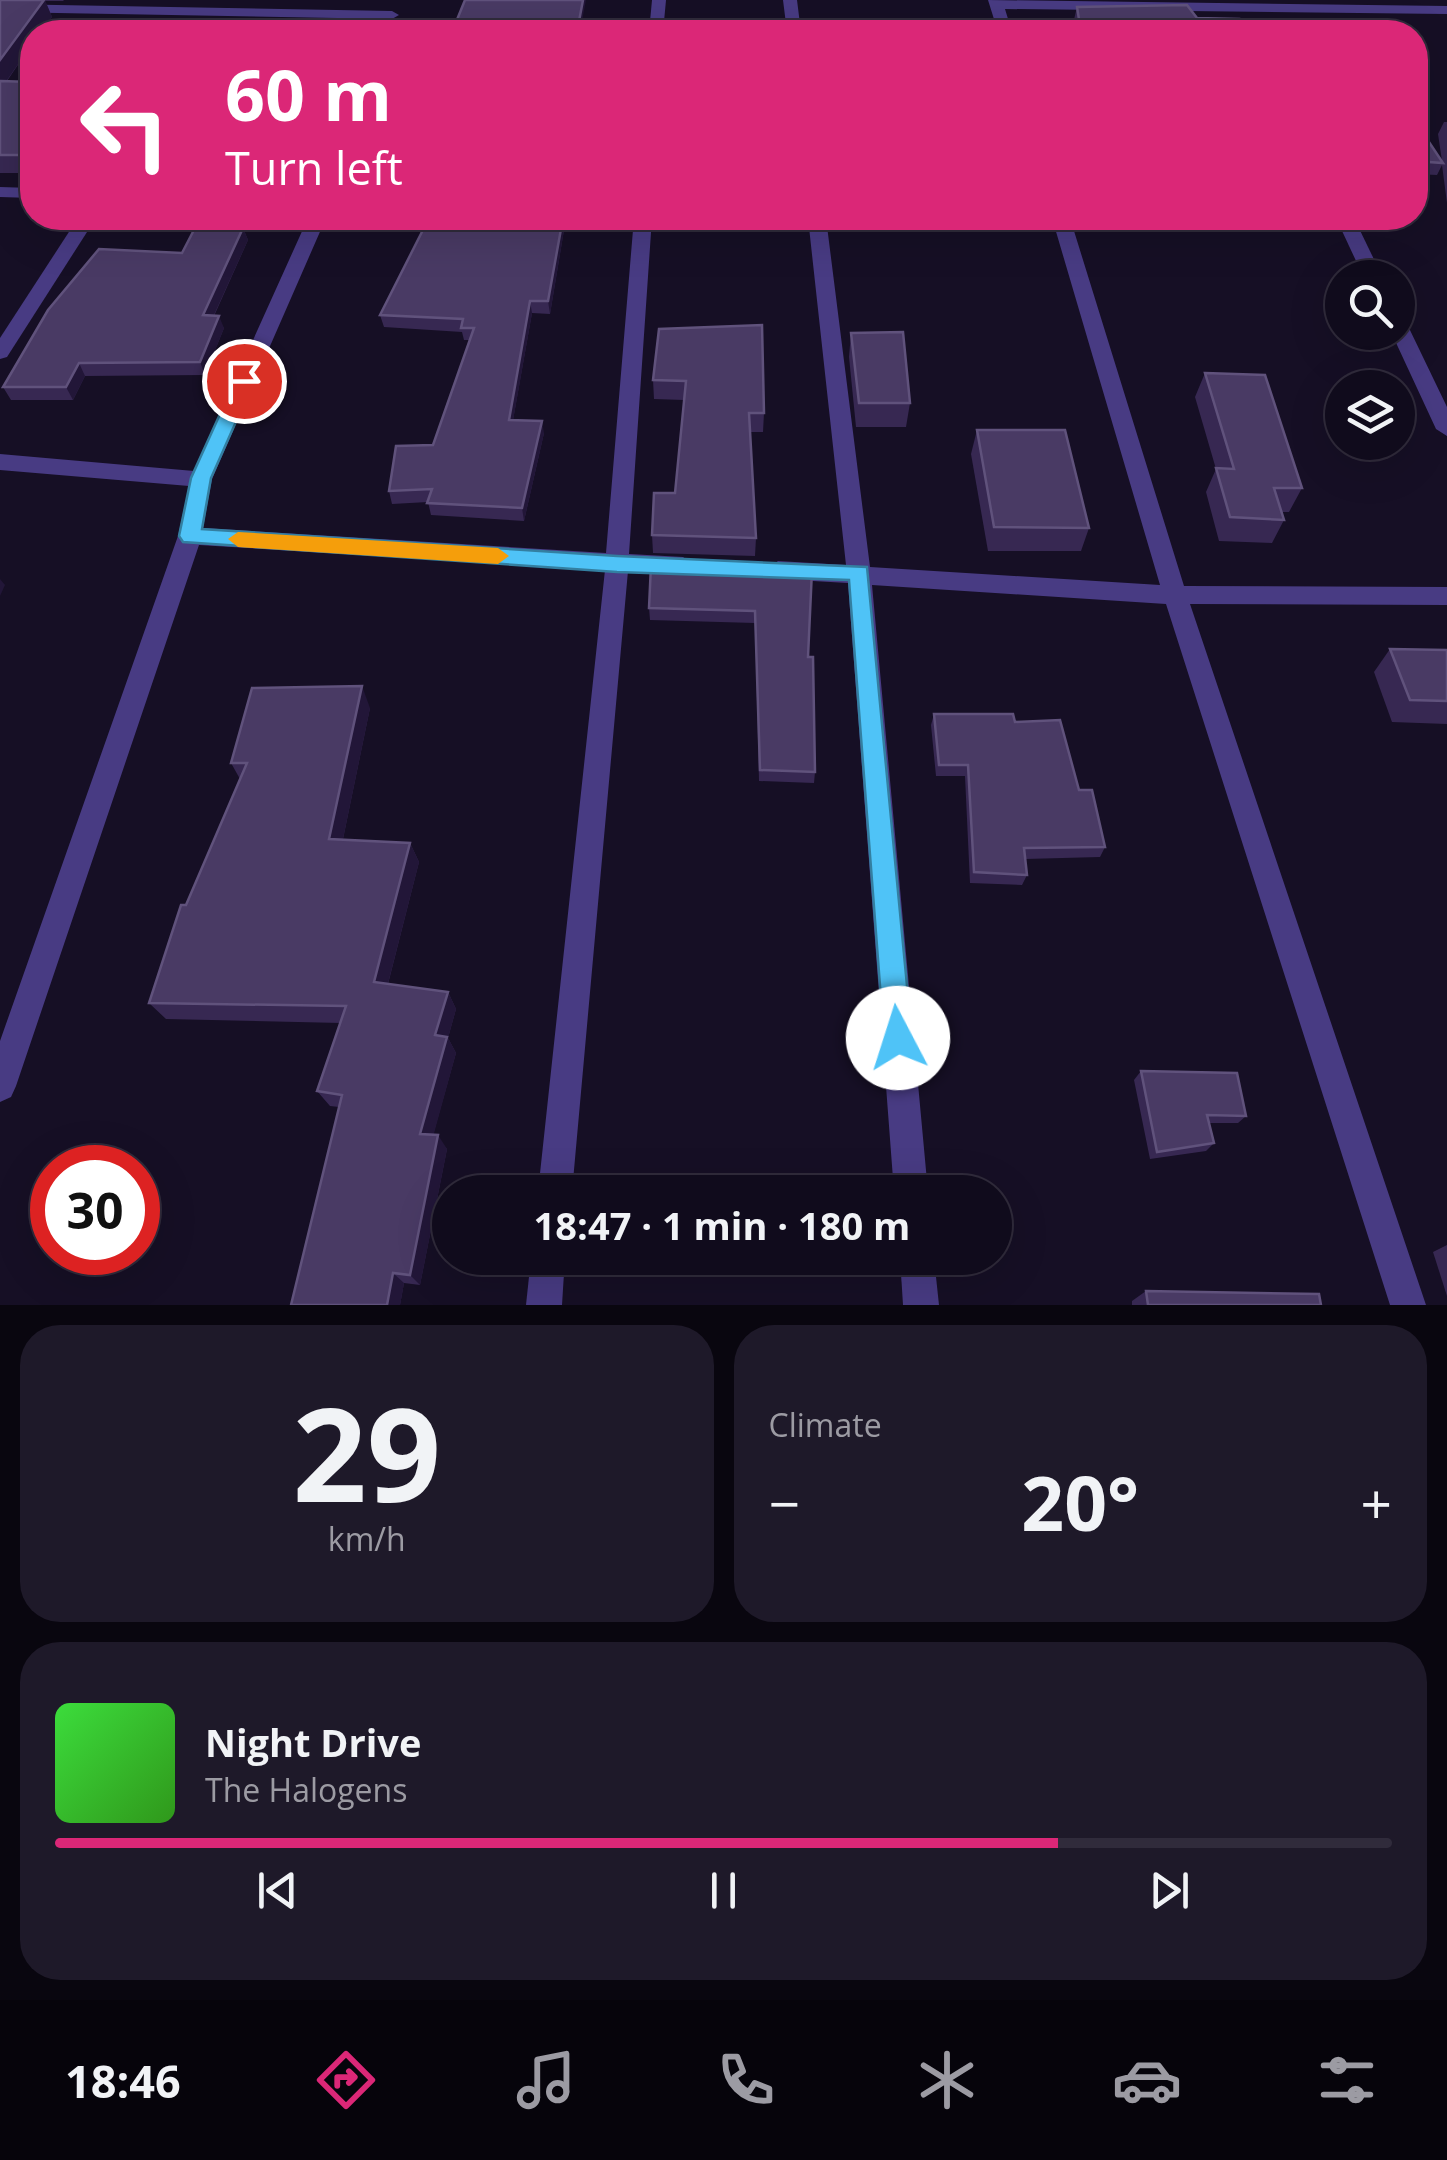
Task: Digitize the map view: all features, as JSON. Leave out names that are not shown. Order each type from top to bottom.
[{"type":"street","points":[[996,2],[1247,14],[1447,10]]},
{"type":"street","points":[[0,8],[185,6],[216,12],[395,8]]},
{"type":"street","points":[[211,20],[216,12]]},
{"type":"street","points":[[0,353],[80,230]]},
{"type":"street","points":[[0,1086],[190,536],[201,478],[312,230]]},
{"type":"street","points":[[557,1175],[617,564],[642,230]]},
{"type":"street","points":[[817,230],[859,572],[910,1175]]},
{"type":"street","points":[[1065,230],[1176,594],[1408,1305]]},
{"type":"street","points":[[1351,230],[1365,260]]},
{"type":"street","points":[[1410,350],[1447,428]]},
{"type":"street","points":[[0,462],[201,478]]},
{"type":"street","points":[[190,536],[710,567]]},
{"type":"street","points":[[748,568],[1176,594],[1447,596]]},
{"type":"street","points":[[544,1305],[547,1275]]},
{"type":"street","points":[[917,1275],[920,1305]]},
{"type":"building","points":[[0,0],[44,0],[29,20],[20,20],[20,33],[0,60]]},
{"type":"building","points":[[465,0],[583,0],[579,20],[457,20]]},
{"type":"building","points":[[1187,5],[1197,18],[1239,19],[1079,20],[1077,7]]},
{"type":"building","points":[[0,81],[20,82],[20,155],[0,155]]},
{"type":"building","points":[[1428,140],[1443,163],[1428,162]]},
{"type":"building","points":[[194,230],[242,230],[203,315],[219,316],[200,362],[79,363],[66,387],[3,387],[48,310],[99,249],[182,253]]},
{"type":"building","points":[[423,230],[561,230],[548,301],[530,301],[509,420],[542,421],[522,508],[427,503],[432,489],[389,491],[396,446],[433,445],[474,328],[461,328],[463,319],[380,315]]},
{"type":"building","points":[[762,325],[764,413],[749,413],[756,538],[652,535],[654,493],[675,493],[686,381],[653,380],[659,329]]},
{"type":"building","points":[[903,332],[910,403],[859,403],[851,333]]},
{"type":"building","points":[[1205,373],[1265,375],[1302,488],[1274,488],[1284,520],[1230,517],[1216,468],[1234,469]]},
{"type":"building","points":[[977,430],[1065,430],[1089,528],[994,527]]},
{"type":"building","points":[[651,565],[812,570],[808,657],[813,657],[815,772],[760,770],[755,611],[649,608]]},
{"type":"building","points":[[1390,649],[1447,650],[1447,701],[1410,700]]},
{"type":"building","points":[[362,686],[329,839],[410,843],[374,982],[448,992],[435,1035],[447,1037],[420,1134],[438,1135],[410,1275],[393,1273],[387,1305],[291,1305],[342,1095],[317,1091],[346,1006],[149,1003],[181,905],[186,905],[247,763],[231,763],[252,688]]},
{"type":"building","points":[[934,714],[1013,714],[1015,722],[1060,720],[1079,790],[1092,790],[1105,847],[1024,848],[1027,875],[974,872],[968,765],[939,765]]},
{"type":"building","points":[[1141,1071],[1237,1073],[1246,1116],[1207,1115],[1214,1143],[1157,1152]]},
{"type":"building","points":[[1146,1291],[1319,1294],[1321,1305],[1148,1305]]},
{"type":"slow traffic","points":[[238,539],[498,556]]},
{"type":"route","points":[[244,381],[201,478],[190,536],[617,564],[859,572],[898,1038]]}]
